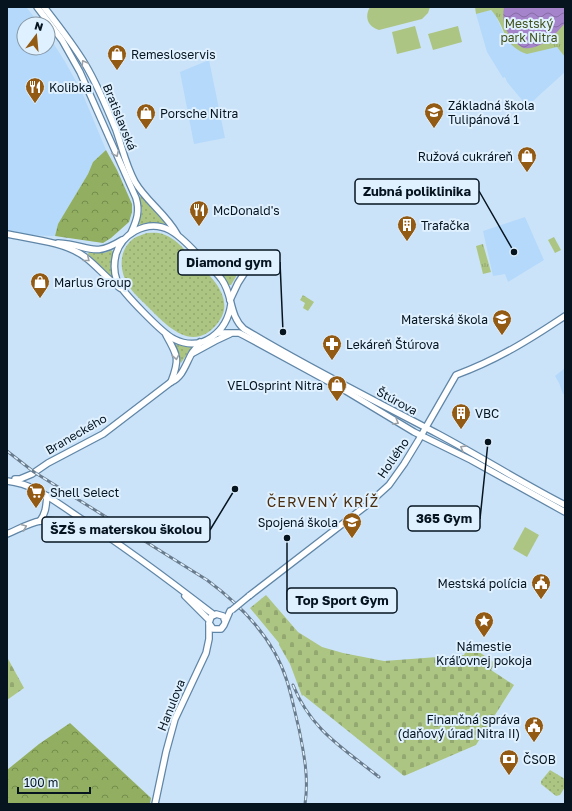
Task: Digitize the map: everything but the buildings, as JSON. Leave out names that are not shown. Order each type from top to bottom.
[{"type":"main road","name":"Bratislavská","points":[[37,7],[62,40],[80,72],[136,198],[138,216],[131,233]]},
{"type":"main road","name":"Bratislavská","points":[[44,7],[85,65],[107,110],[136,183],[145,196],[171,224],[177,234]]},
{"type":"main road","points":[[80,72],[88,76],[103,108],[107,110]]},
{"type":"main road","name":"Štúrova","points":[[565,505],[244,329],[237,322],[228,291],[223,281],[177,234],[163,227],[143,227],[131,233],[124,239],[116,253],[114,267],[117,281],[123,291],[165,333],[174,339],[190,343],[200,342],[211,338],[218,333],[238,333],[245,336],[346,391],[398,424],[491,471],[565,512]]},
{"type":"main road","points":[[7,234],[95,250],[104,250],[124,239]]},
{"type":"main road","points":[[52,243],[84,256],[123,291]]},
{"type":"main road","points":[[207,263],[227,271],[247,269],[238,283],[230,302],[228,318],[218,333]]},
{"type":"main road","name":"Hollého","points":[[217,614],[231,610],[367,505],[389,485],[422,436],[456,374],[474,368],[516,348],[565,316]]},
{"type":"main road","points":[[165,333],[175,351],[177,363],[171,382]]},
{"type":"main road","points":[[192,353],[232,333]]},
{"type":"main road","name":"Braneckého","points":[[8,480],[20,479],[32,474],[48,463],[103,434],[171,382],[176,380],[200,342]]},
{"type":"main road","points":[[32,474],[30,481],[39,491]]},
{"type":"main road","points":[[8,480],[28,485],[39,491],[117,542],[223,617],[225,621],[223,628],[216,630],[212,628],[209,622],[170,580]]},
{"type":"main road","points":[[40,521],[44,516],[46,509],[47,496]]},
{"type":"main road","points":[[7,534],[40,521],[54,522],[77,525],[117,542]]},
{"type":"main road","name":"Hollého","points":[[225,621],[231,610]]},
{"type":"main road","points":[[209,622],[217,614]]},
{"type":"main road","name":"Hanulova","points":[[155,804],[166,752],[175,719],[206,653],[209,639],[209,622]]},
{"type":"main road","name":"Hanulova","points":[[209,639],[216,630]]},
{"type":"shaded area","points":[[7,7],[26,7],[33,16],[16,16],[16,56],[56,56],[56,48],[81,90],[106,150],[93,162],[88,174],[58,224],[55,236],[26,235],[7,230]]},
{"type":"shaded area","points":[[490,10],[495,14],[506,39],[557,47],[565,57],[565,72],[523,110],[521,108],[523,104],[522,100],[507,82],[505,77],[503,78],[487,52],[476,14]]},
{"type":"shaded area","points":[[209,60],[225,138],[194,144],[180,72]]},
{"type":"shaded area","points":[[525,217],[544,260],[508,282],[505,274],[493,276],[483,231]]},
{"type":"shaded area","points":[[565,368],[565,394],[563,394],[555,376]]},
{"type":"green space","points":[[370,7],[430,7],[428,13],[422,19],[379,30],[372,27],[368,21],[367,14]]},
{"type":"green space","name":"Mestský park Nitra","points":[[475,7],[565,7],[565,57],[557,47],[527,54],[519,50],[508,41],[500,23],[491,10],[476,14]]},
{"type":"green space","points":[[415,26],[421,48],[397,54],[392,32]]},
{"type":"green space","points":[[458,26],[462,42],[433,50],[428,34]]},
{"type":"green space","points":[[106,150],[117,170],[132,204],[132,212],[129,222],[103,243],[55,236],[58,224],[88,174],[93,162]]},
{"type":"green space","points":[[141,196],[166,223],[165,224],[150,223],[141,226],[139,224],[142,210],[139,197]]},
{"type":"green space","points":[[147,233],[163,234],[176,242],[213,279],[219,288],[223,296],[223,315],[208,333],[198,337],[189,336],[171,328],[139,298],[127,283],[124,278],[122,266],[125,249],[128,243],[133,239]]},
{"type":"green space","points":[[554,237],[561,250],[555,253],[548,240]]},
{"type":"green space","points":[[483,244],[491,272],[483,274],[476,246]]},
{"type":"green space","points":[[112,250],[112,277],[88,254],[89,252],[104,253]]},
{"type":"green space","points":[[223,275],[237,275],[231,285],[229,285]]},
{"type":"green space","points":[[303,295],[314,302],[308,311],[303,308],[305,303],[300,300]]},
{"type":"green space","points":[[176,344],[192,347],[181,363],[178,354]]},
{"type":"green space","points":[[525,527],[539,535],[527,557],[513,549]]},
{"type":"green space","points":[[266,595],[298,632],[322,647],[343,653],[384,661],[464,655],[469,645],[495,663],[491,670],[514,685],[476,745],[404,776],[303,695],[302,696],[290,664],[279,643],[250,608]]},
{"type":"green space","points":[[7,657],[24,688],[7,700]]},
{"type":"green space","points":[[70,723],[151,798],[150,804],[7,804],[7,770],[39,744]]},
{"type":"green space","points":[[550,770],[565,779],[565,787],[560,795],[556,796],[541,784],[541,781]]},
{"type":"water","name":"Mestský park Nitra","points":[[504,7],[565,7],[565,23],[547,41],[536,47],[524,48],[512,38],[505,27],[503,16]]},
{"type":"railway","points":[[7,451],[34,472],[207,580],[220,590],[255,624],[274,651],[289,687],[304,757],[306,775],[305,804]]},
{"type":"railway","points":[[293,685],[300,701],[329,737],[379,777]]},
{"type":"place","name":"Remesloservis","points":[[117,71]]},
{"type":"place","name":"Kolibka","points":[[35,104]]},
{"type":"place","name":"Základná škola Tulipánová 1","points":[[434,129]]},
{"type":"place","name":"Porsche Nitra","points":[[146,130]]},
{"type":"place","name":"Ružová cukráreň","points":[[527,173]]},
{"type":"place","name":"McDonald's","points":[[199,227]]},
{"type":"place","name":"Trafačka","points":[[407,242]]},
{"type":"place","name":"Zubná poliklinika","points":[[514,252]]},
{"type":"place","name":"Marlus Group","points":[[40,299]]},
{"type":"place","name":"Diamond gym","points":[[283,332]]},
{"type":"place","name":"Materská škola","points":[[502,336]]},
{"type":"place","name":"Lekáreň Štúrova","points":[[332,361]]},
{"type":"place","name":"VELOsprint Nitra","points":[[337,402]]},
{"type":"place","name":"VBC","points":[[461,430]]},
{"type":"place","name":"365 Gym","points":[[488,442]]},
{"type":"place","name":"ŠZŠ s materskou školou","points":[[235,489]]},
{"type":"place","name":"Shell Select","points":[[36,509]]},
{"type":"place","name":"Top Sport Gym","points":[[287,538]]},
{"type":"place","name":"Spojená škola","points":[[352,539]]},
{"type":"place","name":"Mestská polícia","points":[[541,600]]},
{"type":"place","name":"Námestie Kráľovnej pokoja","points":[[484,638]]},
{"type":"place","name":"Finančná správa (daňový úrad Nitra II)","points":[[534,743]]},
{"type":"place","name":"ČSOB","points":[[509,776]]},
{"type":"district","name":"ČERVENÝ KRÍŽ","points":[[323,501]]}]
